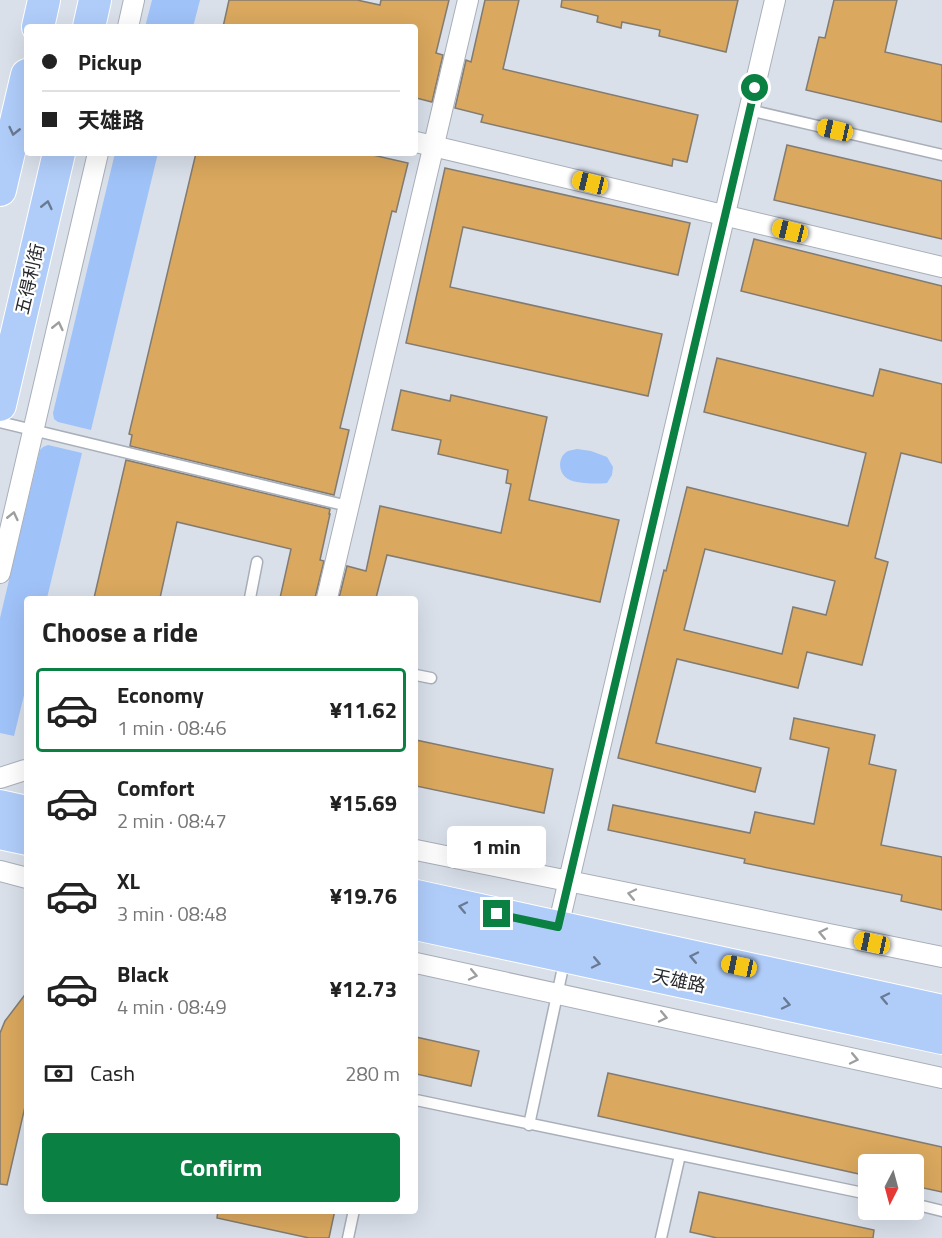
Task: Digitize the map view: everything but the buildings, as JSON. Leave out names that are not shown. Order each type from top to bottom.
[{"type":"main road","points":[[39,24],[44,0]]},
{"type":"main road","points":[[90,24],[95,0]]},
{"type":"main road","points":[[0,190],[24,88]]},
{"type":"main road","name":"五得利街","points":[[0,405],[58,156]]},
{"type":"main road","points":[[0,806],[24,811]]},
{"type":"main road","points":[[0,833],[24,838]]},
{"type":"main road","name":"天雄路","points":[[418,897],[562,942],[942,1038]]},
{"type":"main road","name":"天雄路","points":[[418,924],[562,942],[942,1011]]},
{"type":"street","points":[[129,24],[134,0]]},
{"type":"street","points":[[327,596],[424,144],[468,0]]},
{"type":"street","points":[[562,942],[569,881],[775,0]]},
{"type":"street","points":[[424,144],[942,267]]},
{"type":"street","points":[[0,573],[97,156]]},
{"type":"street","points":[[0,778],[24,770]]},
{"type":"street","points":[[418,850],[942,957]]},
{"type":"street","points":[[0,871],[24,877]]},
{"type":"street","points":[[418,963],[942,1078]]},
{"type":"lane","points":[[749,110],[942,155]]},
{"type":"lane","points":[[0,422],[348,506]]},
{"type":"lane","points":[[250,596],[257,562]]},
{"type":"lane","points":[[418,675],[431,678]]},
{"type":"lane","points":[[530,1125],[558,994],[562,942]]},
{"type":"lane","points":[[418,1100],[858,1192]]},
{"type":"lane","points":[[662,1238],[680,1155]]},
{"type":"lane","points":[[924,1206],[942,1210]]},
{"type":"lane","points":[[348,1238],[353,1214]]},
{"type":"shaded area","points":[[152,0],[200,0],[194,24],[146,24]]},
{"type":"shaded area","points":[[114,156],[157,156],[91,430],[58,422],[54,419],[53,413]]},
{"type":"shaded area","points":[[48,445],[82,453],[47,596],[24,596],[24,695],[14,736],[0,733],[0,618],[40,450]]},
{"type":"shaded area","points":[[577,449],[607,457],[613,467],[612,475],[607,483],[572,481],[562,473],[560,465],[562,457],[568,451]]},
{"type":"route","points":[[497,914],[558,927],[755,88]]}]
